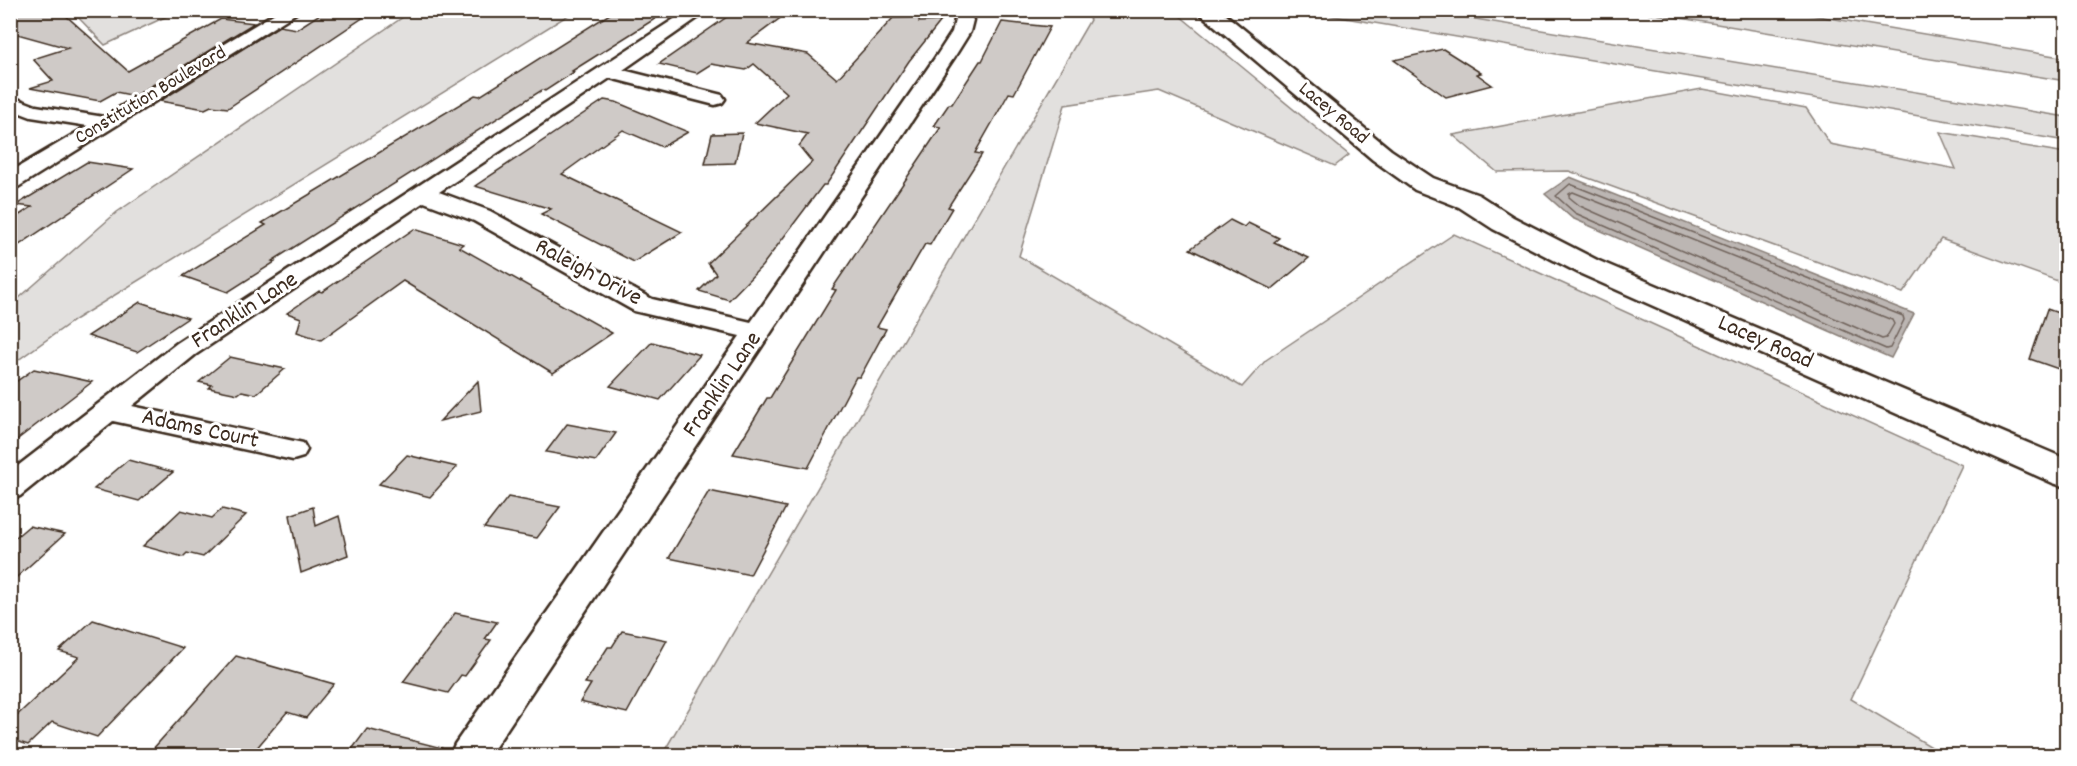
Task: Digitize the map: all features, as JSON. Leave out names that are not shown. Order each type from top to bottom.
[{"type":"main road","name":"Lacey Road","points":[[1206,10],[1238,22],[1295,72],[1382,155],[1424,184],[1469,201],[1503,223],[1589,267],[2067,474]]},
{"type":"street","name":"Constitution Boulevard","points":[[10,182],[293,10]]},
{"type":"street","name":"Franklin Lane","points":[[10,488],[186,349],[701,10]]},
{"type":"street","name":"Franklin Lane","points":[[468,756],[962,32],[964,20],[959,10]]},
{"type":"street","points":[[608,72],[715,99]]},
{"type":"street","points":[[10,102],[32,111],[106,123]]},
{"type":"street","name":"Raleigh Drive","points":[[423,194],[482,216],[643,305],[696,320],[759,332]]},
{"type":"street","name":"Adams Court","points":[[107,410],[293,450]]},
{"type":"shaded area","points":[[72,11],[178,11],[105,45]]},
{"type":"shaded area","points":[[412,11],[575,11],[76,319],[11,365],[11,305],[117,212]]},
{"type":"shaded area","points":[[1084,11],[1174,11],[1349,155],[1335,166],[1159,91],[1065,105],[1019,256],[1242,387],[1266,360],[1454,234],[1962,465],[1851,699],[1945,755],[662,755],[1090,20]]},
{"type":"shaded area","points":[[1304,11],[1427,11],[2066,117],[2066,141]]},
{"type":"shaded area","points":[[1637,11],[1788,11],[2066,58],[2066,81]]},
{"type":"shaded area","points":[[1702,89],[1806,108],[1830,144],[1956,169],[1940,132],[2066,153],[2066,284],[1941,239],[1903,293],[1569,171],[1497,172],[1453,135]]},
{"type":"water","points":[[1570,177],[1914,314],[1891,358],[1572,218],[1545,194]]},
{"type":"building","points":[[10,10],[51,10],[64,14],[128,71],[221,19],[254,23],[135,96],[116,92],[100,101],[30,88],[53,81],[33,59],[68,48],[10,32]]},
{"type":"building","points":[[616,10],[669,10],[572,71],[574,72],[545,91],[542,90],[272,261],[275,262],[228,292],[183,276],[266,225],[262,223],[475,95],[480,96]]},
{"type":"building","points":[[737,10],[791,10],[747,43],[808,54],[837,79],[893,18],[919,17],[919,22],[941,21],[909,61],[826,185],[823,185],[762,266],[729,300],[699,291],[716,274],[708,263],[812,162],[799,146],[808,134],[755,123],[787,93],[754,64],[746,70],[711,64],[697,73],[659,64]]},
{"type":"building","points":[[323,12],[364,17],[228,108],[211,106],[205,109],[160,101],[279,26],[297,29]]},
{"type":"building","points":[[1002,22],[1050,27],[1014,94],[1009,93],[975,153],[982,154],[948,207],[952,208],[930,245],[925,244],[877,327],[886,329],[860,377],[856,377],[808,468],[733,454],[836,290],[832,289],[941,127],[934,126],[982,61]]},
{"type":"building","points":[[1443,49],[1481,73],[1477,74],[1492,85],[1446,97],[1394,60]]},
{"type":"building","points":[[604,100],[616,102],[688,132],[662,147],[623,130],[562,174],[682,232],[634,262],[541,214],[551,209],[475,186]]},
{"type":"building","points":[[742,133],[735,163],[705,164],[712,134]]},
{"type":"building","points":[[87,162],[133,169],[10,251],[10,221],[32,207],[16,205]]},
{"type":"building","points":[[1230,220],[1244,227],[1248,223],[1279,238],[1274,242],[1309,258],[1272,289],[1190,249]]},
{"type":"building","points":[[414,229],[463,244],[459,247],[612,333],[553,373],[403,281],[321,340],[297,332],[301,318],[287,313]]},
{"type":"building","points":[[140,302],[188,318],[137,352],[88,336]]},
{"type":"building","points":[[2047,309],[2067,316],[2067,372],[2030,359]]},
{"type":"building","points":[[652,342],[700,355],[660,400],[610,386]]},
{"type":"building","points":[[230,357],[285,369],[256,394],[242,391],[238,394],[209,388],[212,385],[199,382]]},
{"type":"building","points":[[34,369],[92,382],[10,445],[10,386]]},
{"type":"building","points":[[478,381],[481,411],[440,421]]},
{"type":"building","points":[[567,424],[616,433],[596,461],[546,452]]},
{"type":"building","points":[[407,455],[457,467],[430,497],[379,484]]},
{"type":"building","points":[[128,460],[173,472],[139,501],[94,489]]},
{"type":"building","points":[[709,491],[786,507],[750,575],[669,558]]},
{"type":"building","points":[[508,497],[560,507],[537,538],[484,528]]},
{"type":"building","points":[[313,507],[316,526],[339,516],[348,555],[301,573],[290,515]]},
{"type":"building","points":[[222,509],[246,515],[203,557],[187,553],[183,557],[143,546],[181,510],[212,518]]},
{"type":"building","points":[[29,526],[65,534],[10,583],[10,542]]},
{"type":"building","points":[[455,613],[497,622],[485,639],[491,640],[465,676],[461,675],[448,693],[403,682]]},
{"type":"building","points":[[93,620],[183,648],[97,737],[52,722],[28,745],[10,739],[10,722],[79,657],[59,651]]},
{"type":"building","points":[[622,631],[667,640],[627,713],[580,702],[591,684],[585,683],[608,647],[612,647]]},
{"type":"building","points":[[236,656],[334,684],[306,718],[287,712],[250,756],[171,756],[152,750]]},
{"type":"building","points":[[367,729],[442,748],[442,756],[347,756]]}]
